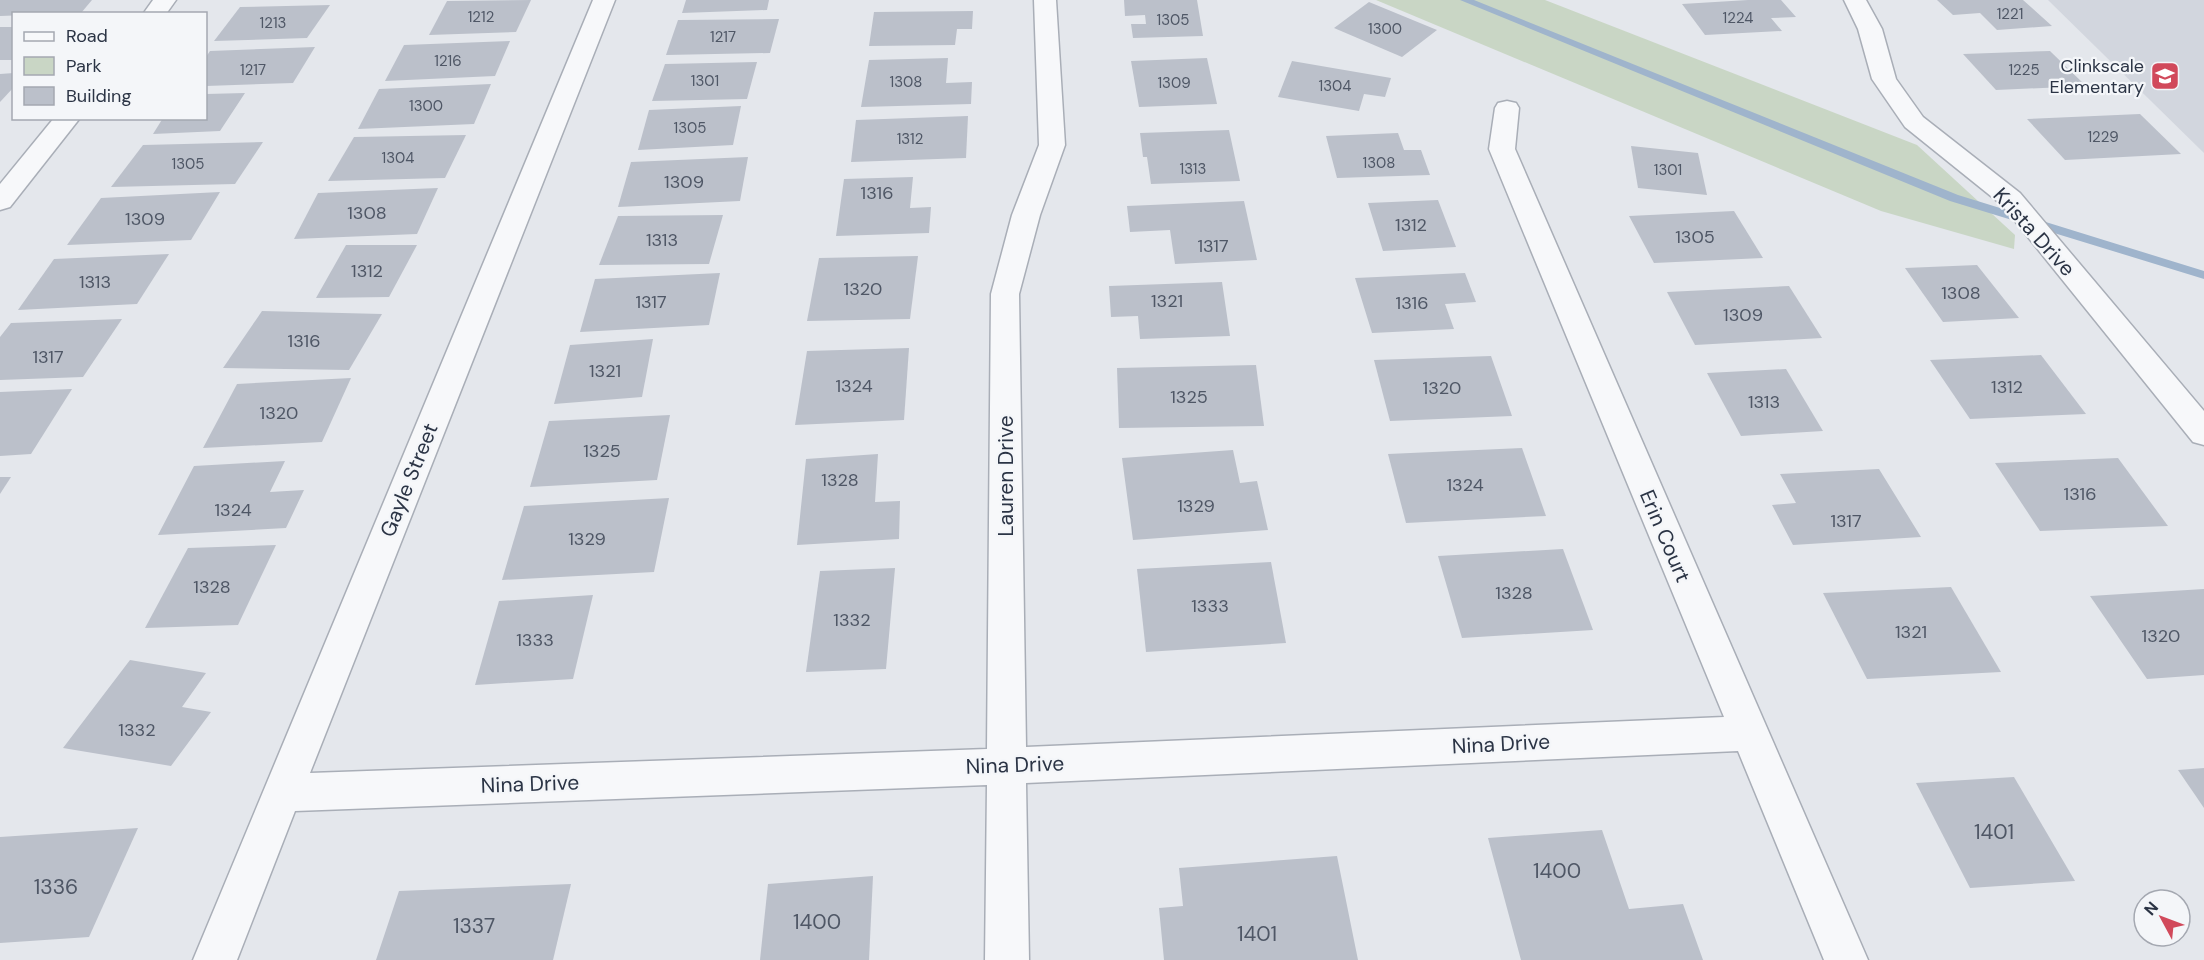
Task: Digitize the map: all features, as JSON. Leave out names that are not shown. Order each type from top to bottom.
[{"type":"street","points":[[156,12],[165,0]]},
{"type":"street","name":"Gayle Street","points":[[215,960],[604,0]]},
{"type":"street","name":"Lauren Drive","points":[[1007,960],[1005,294],[1026,215],[1052,144],[1045,0]]},
{"type":"street","name":"Krista Drive","points":[[1854,0],[1870,29],[1884,79],[1914,122],[2010,199],[2204,434]]},
{"type":"street","name":"Erin Court","points":[[1508,108],[1502,149],[1846,960]]},
{"type":"street","points":[[0,201],[66,120]]},
{"type":"street","name":"Nina Drive","points":[[283,793],[1748,733]]},
{"type":"shaded area","name":"Clinkscale Elementary","points":[[2048,0],[2204,0],[2204,153]]},
{"type":"green space","points":[[1376,0],[1545,0],[1917,145],[2015,235],[2014,249],[1881,211]]},
{"type":"building","points":[[0,0],[92,0],[82,12],[12,12],[12,16],[0,16]]},
{"type":"building","points":[[531,0],[516,32],[429,35],[447,1]]},
{"type":"building","points":[[686,0],[769,0],[767,10],[682,13]]},
{"type":"building","points":[[1124,0],[1197,0],[1203,36],[1133,38],[1131,24],[1146,24],[1145,15],[1125,16]]},
{"type":"building","points":[[1781,0],[1796,17],[1771,18],[1782,31],[1705,35],[1682,4]]},
{"type":"building","points":[[1937,0],[2023,0],[2052,26],[1997,30],[1980,13],[1953,15]]},
{"type":"building","points":[[1369,2],[1437,30],[1402,57],[1334,28]]},
{"type":"building","points":[[330,5],[307,38],[214,41],[240,7]]},
{"type":"building","points":[[973,11],[972,29],[957,29],[955,45],[869,46],[874,12]]},
{"type":"building","points":[[779,19],[770,53],[666,55],[678,20]]},
{"type":"building","points":[[0,27],[12,27],[12,60],[0,60]]},
{"type":"building","points":[[510,41],[495,76],[385,81],[404,45]]},
{"type":"building","points":[[315,47],[293,83],[207,86],[207,56],[210,51]]},
{"type":"building","points":[[2050,51],[2086,86],[1996,90],[1963,54]]},
{"type":"building","points":[[948,58],[946,83],[972,82],[971,104],[861,107],[869,60]]},
{"type":"building","points":[[1207,58],[1217,104],[1139,107],[1131,61]]},
{"type":"building","points":[[1292,61],[1391,78],[1385,97],[1364,94],[1359,111],[1278,97]]},
{"type":"building","points":[[757,62],[747,99],[652,101],[665,64]]},
{"type":"building","points":[[12,73],[12,89],[0,102],[0,74]]},
{"type":"building","points":[[491,84],[474,124],[358,129],[379,89]]},
{"type":"building","points":[[245,93],[220,131],[153,134],[162,120],[207,120],[207,94]]},
{"type":"building","points":[[741,106],[733,145],[638,150],[649,110]]},
{"type":"building","points":[[2140,114],[2181,154],[2065,160],[2027,119]]},
{"type":"building","points":[[968,116],[966,158],[851,162],[856,120]]},
{"type":"building","points":[[1229,130],[1240,181],[1151,184],[1147,157],[1143,157],[1140,133]]},
{"type":"building","points":[[1398,133],[1404,150],[1421,150],[1430,175],[1337,178],[1326,136]]},
{"type":"building","points":[[466,135],[445,178],[328,181],[354,137]]},
{"type":"building","points":[[263,142],[235,184],[111,187],[143,145]]},
{"type":"building","points":[[1631,146],[1698,153],[1707,195],[1638,188]]},
{"type":"building","points":[[748,157],[740,201],[618,207],[631,162]]},
{"type":"building","points":[[913,177],[910,208],[931,207],[929,233],[836,236],[844,179]]},
{"type":"building","points":[[438,188],[417,234],[294,239],[318,193]]},
{"type":"building","points":[[220,192],[191,240],[67,245],[101,198]]},
{"type":"building","points":[[1438,200],[1456,247],[1383,251],[1368,203]]},
{"type":"building","points":[[1244,201],[1257,260],[1175,264],[1170,230],[1130,232],[1127,206]]},
{"type":"building","points":[[1734,211],[1763,258],[1654,263],[1629,216]]},
{"type":"building","points":[[723,215],[709,264],[599,265],[618,216]]},
{"type":"building","points":[[346,245],[417,245],[389,297],[316,298]]},
{"type":"building","points":[[169,254],[137,304],[18,310],[54,259]]},
{"type":"building","points":[[918,256],[910,319],[807,321],[819,258]]},
{"type":"building","points":[[1977,265],[2019,318],[1943,322],[1905,268]]},
{"type":"building","points":[[720,273],[709,325],[580,332],[595,279]]},
{"type":"building","points":[[1465,273],[1476,302],[1445,304],[1454,329],[1372,333],[1355,278]]},
{"type":"building","points":[[1222,282],[1230,336],[1140,339],[1138,316],[1111,317],[1109,286]]},
{"type":"building","points":[[1789,286],[1822,338],[1695,345],[1667,292]]},
{"type":"building","points":[[262,311],[382,314],[349,370],[223,368]]},
{"type":"building","points":[[122,319],[83,377],[0,380],[0,337],[11,323]]},
{"type":"building","points":[[653,339],[642,397],[554,404],[570,345]]},
{"type":"building","points":[[909,348],[904,420],[795,425],[807,351]]},
{"type":"building","points":[[2041,355],[2086,414],[1970,419],[1930,360]]},
{"type":"building","points":[[1491,356],[1512,416],[1390,421],[1374,360]]},
{"type":"building","points":[[1256,365],[1264,426],[1119,428],[1117,368]]},
{"type":"building","points":[[1786,369],[1823,431],[1741,436],[1707,373]]},
{"type":"building","points":[[351,378],[322,442],[203,448],[237,384]]},
{"type":"building","points":[[72,389],[31,454],[0,456],[0,392]]},
{"type":"building","points":[[670,415],[657,480],[530,487],[549,421]]},
{"type":"building","points":[[1522,448],[1546,516],[1406,523],[1388,454]]},
{"type":"building","points":[[1233,450],[1240,483],[1257,481],[1268,530],[1133,540],[1122,458]]},
{"type":"building","points":[[878,454],[875,502],[900,501],[899,539],[797,545],[806,459]]},
{"type":"building","points":[[2118,458],[2168,526],[2040,531],[1995,463]]},
{"type":"building","points":[[285,461],[270,492],[304,490],[286,528],[158,535],[194,466]]},
{"type":"building","points":[[1879,469],[1921,537],[1793,545],[1772,505],[1796,503],[1780,474]]},
{"type":"building","points":[[0,477],[11,477],[0,494]]},
{"type":"building","points":[[669,498],[654,572],[502,580],[524,506]]},
{"type":"building","points":[[276,545],[238,625],[145,628],[188,548]]},
{"type":"building","points":[[1563,549],[1593,630],[1462,638],[1438,556]]},
{"type":"building","points":[[1271,562],[1286,643],[1146,652],[1137,569]]},
{"type":"building","points":[[895,568],[886,669],[806,672],[820,571]]},
{"type":"building","points":[[1951,587],[2001,672],[1867,679],[1823,593]]},
{"type":"building","points":[[2204,589],[2204,675],[2147,679],[2090,596]]},
{"type":"building","points":[[593,595],[573,679],[475,685],[499,601]]},
{"type":"building","points":[[130,660],[206,673],[182,707],[211,712],[171,766],[63,748]]},
{"type":"building","points":[[2204,768],[2204,808],[2178,770]]},
{"type":"building","points":[[2014,777],[2075,881],[1970,888],[1916,783]]},
{"type":"building","points":[[138,828],[89,937],[0,943],[0,837]]},
{"type":"building","points":[[1602,830],[1629,909],[1683,904],[1703,960],[1521,960],[1488,838]]},
{"type":"building","points":[[1337,856],[1358,960],[1164,960],[1159,908],[1183,906],[1179,868]]},
{"type":"building","points":[[873,876],[869,960],[760,960],[768,884]]},
{"type":"building","points":[[571,884],[553,960],[376,960],[399,891]]},
{"type":"waterway","points":[[1465,0],[1954,198],[2204,275]]},
{"type":"place","name":"Clinkscale Elementary","points":[[2165,76]]}]
